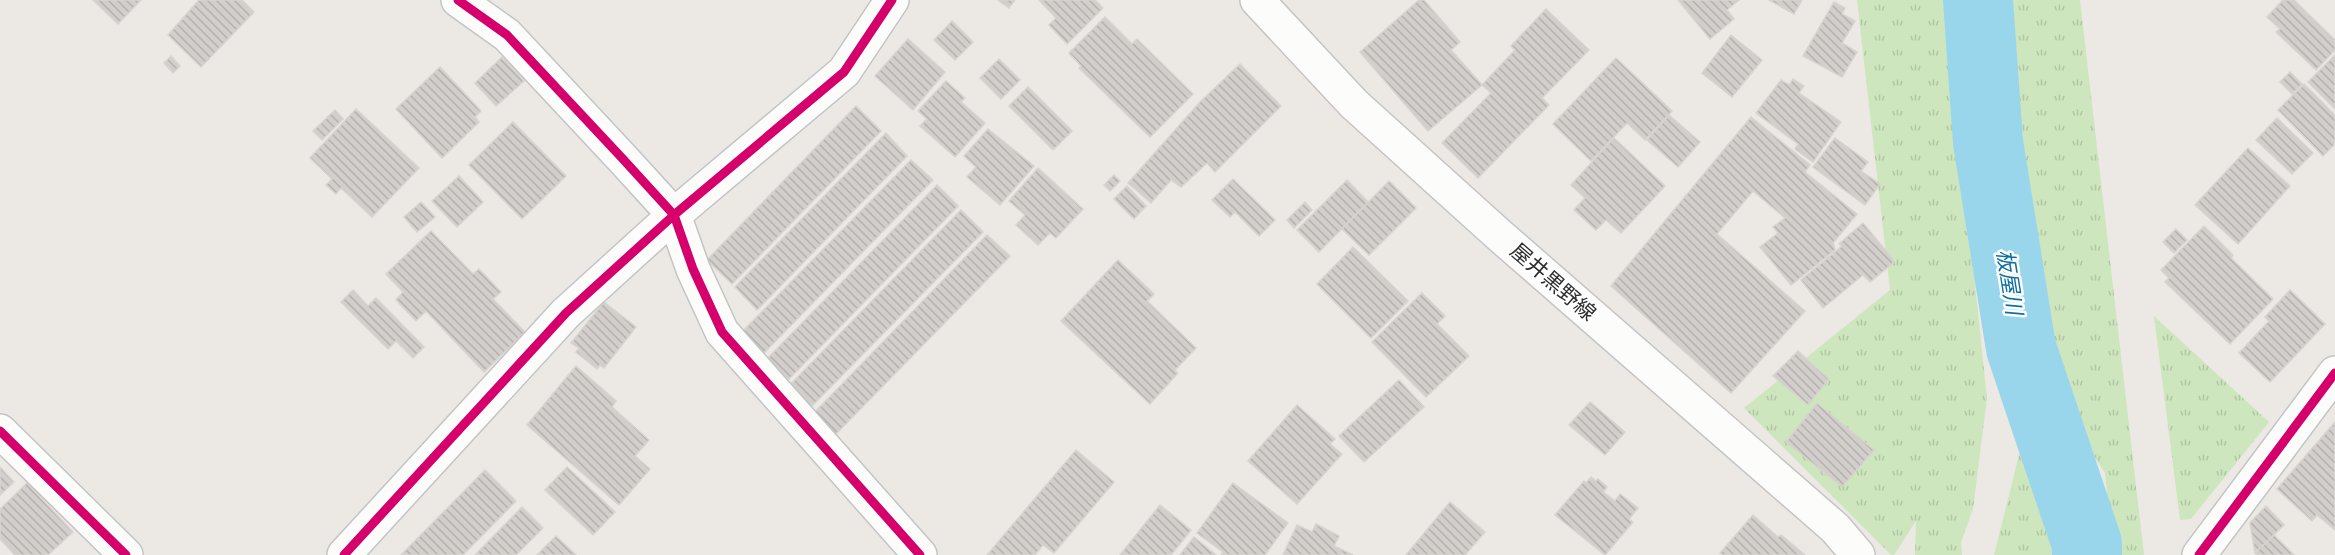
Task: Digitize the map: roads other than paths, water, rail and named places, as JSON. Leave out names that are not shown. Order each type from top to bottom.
[{"type":"street","points":[[458,0],[507,35],[674,215],[693,269],[722,332],[920,555]]},
{"type":"street","points":[[344,555],[566,313],[674,215],[844,72],[892,0]]},
{"type":"street","name":"屋井黒野線","points":[[1257,0],[1354,104],[1498,234],[1835,528],[1858,555]]},
{"type":"street","points":[[2199,555],[2335,373]]},
{"type":"street","points":[[0,432],[126,555]]},
{"type":"waterway","name":"板屋川","points":[[1978,0],[1988,142],[2021,348],[2087,544],[2087,555]]}]
